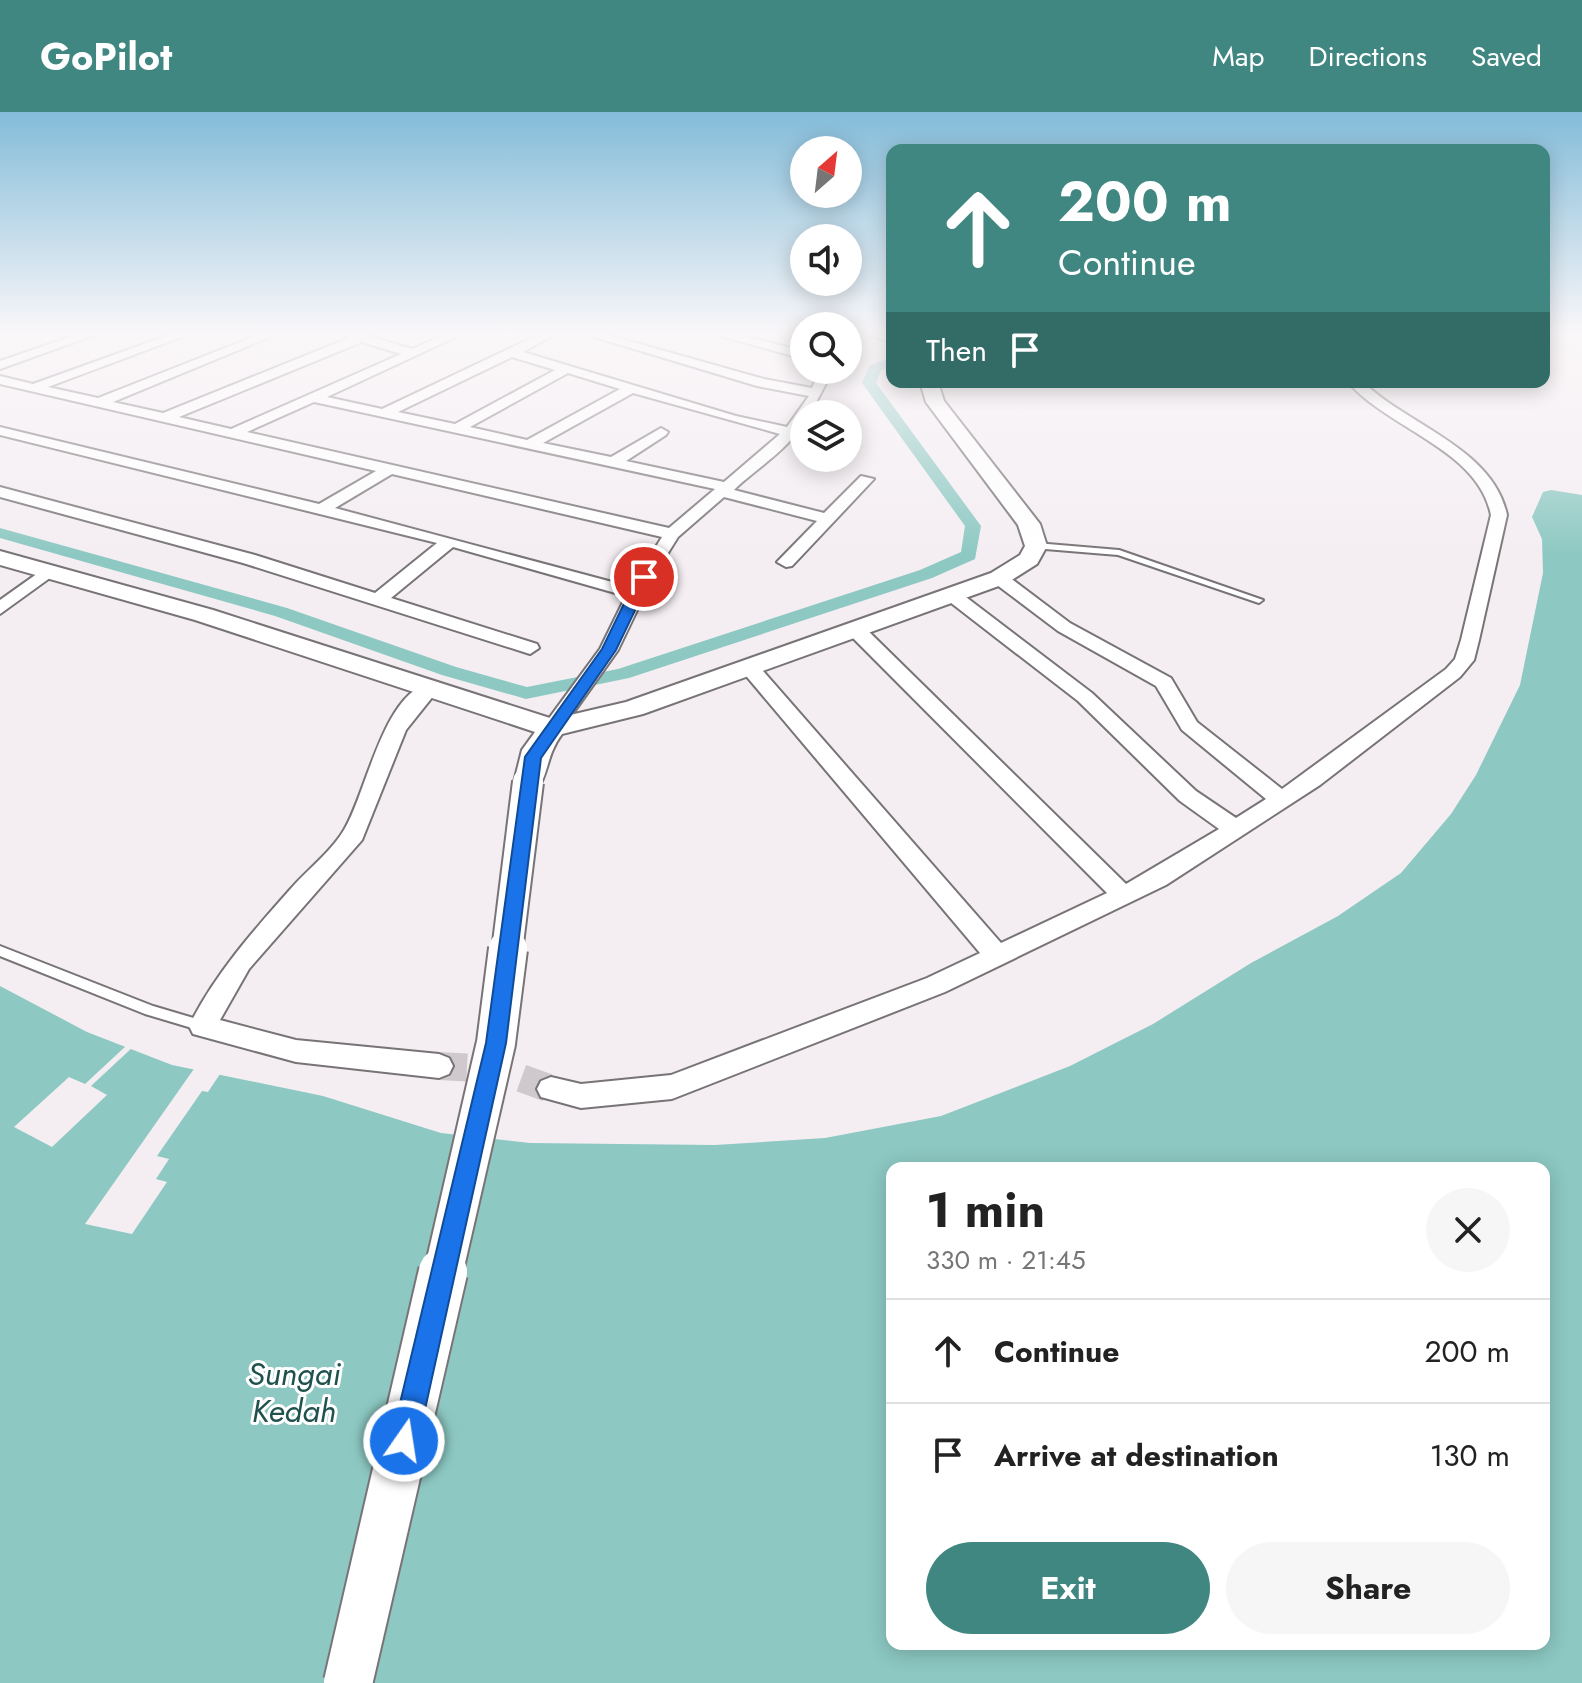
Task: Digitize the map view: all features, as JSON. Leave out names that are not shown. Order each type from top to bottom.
[{"type":"main road","points":[[0,558],[204,615],[428,690],[557,721],[634,708],[999,578],[1029,559],[1036,546],[1029,524],[940,408]]},
{"type":"main road","points":[[348,1683],[496,1043],[528,782],[536,750],[557,721]]},
{"type":"street","points":[[127,408],[672,534]]},
{"type":"street","points":[[168,416],[186,408]]},
{"type":"street","points":[[236,432],[285,408]]},
{"type":"street","points":[[358,408],[725,489],[828,519]]},
{"type":"street","points":[[382,414],[394,408]]},
{"type":"street","points":[[455,430],[494,408]]},
{"type":"street","points":[[528,445],[596,408]]},
{"type":"street","points":[[706,408],[790,432]]},
{"type":"street","points":[[551,1089],[567,1095],[598,1096],[672,1087],[869,1014],[1124,896],[1158,879],[1279,798],[1312,780],[1461,664],[1499,515],[1496,495],[1482,479],[1384,408]]},
{"type":"street","points":[[0,431],[450,541],[637,594]]},
{"type":"street","points":[[612,463],[661,432]]},
{"type":"street","points":[[557,721],[609,650],[672,534],[790,433]]},
{"type":"street","points":[[0,446],[21,436]]},
{"type":"street","points":[[321,510],[392,468]]},
{"type":"street","points":[[786,562],[866,479]]},
{"type":"street","points":[[0,492],[228,553],[530,648]]},
{"type":"street","points":[[379,599],[450,541]]},
{"type":"street","points":[[0,609],[48,571]]},
{"type":"street","points":[[999,578],[1071,632],[1164,682],[1189,726],[1279,798]]},
{"type":"street","points":[[952,595],[1085,697],[1188,796],[1235,829]]},
{"type":"street","points":[[854,628],[1124,896]]},
{"type":"street","points":[[749,667],[997,955]]},
{"type":"street","points":[[428,690],[410,708],[396,730],[354,834],[240,962],[202,1026],[296,1051],[439,1066]]},
{"type":"lane","points":[[1036,546],[1130,556],[1259,600]]},
{"type":"lane","points":[[0,951],[150,1010],[202,1026]]},
{"type":"water","name":"Sungai Kedah","points":[[1551,490],[1582,495],[1582,1683],[0,1683],[0,986],[87,1032],[172,1065],[323,1096],[441,1133],[530,1143],[715,1145],[825,1138],[941,1116],[1070,1066],[1153,1024],[1251,963],[1338,916],[1401,873],[1451,814],[1476,775],[1520,685],[1543,573],[1542,539],[1532,517],[1543,492]]},
{"type":"pier","points":[[128,1044],[134,1046],[91,1086],[107,1095],[52,1147],[14,1127],[69,1077],[85,1084]]},
{"type":"pier","points":[[196,1066],[222,1071],[208,1092],[202,1091],[157,1156],[169,1159],[156,1179],[167,1182],[132,1234],[85,1224]]},
{"type":"waterway","points":[[0,533],[281,612],[449,671],[526,693],[622,674],[926,574],[969,555],[973,526],[887,408]]},
{"type":"tunnel","points":[[439,1066],[496,1069],[551,1089]]},
{"type":"route","points":[[404,1441],[496,1043],[533,757],[609,650],[644,577]]}]
